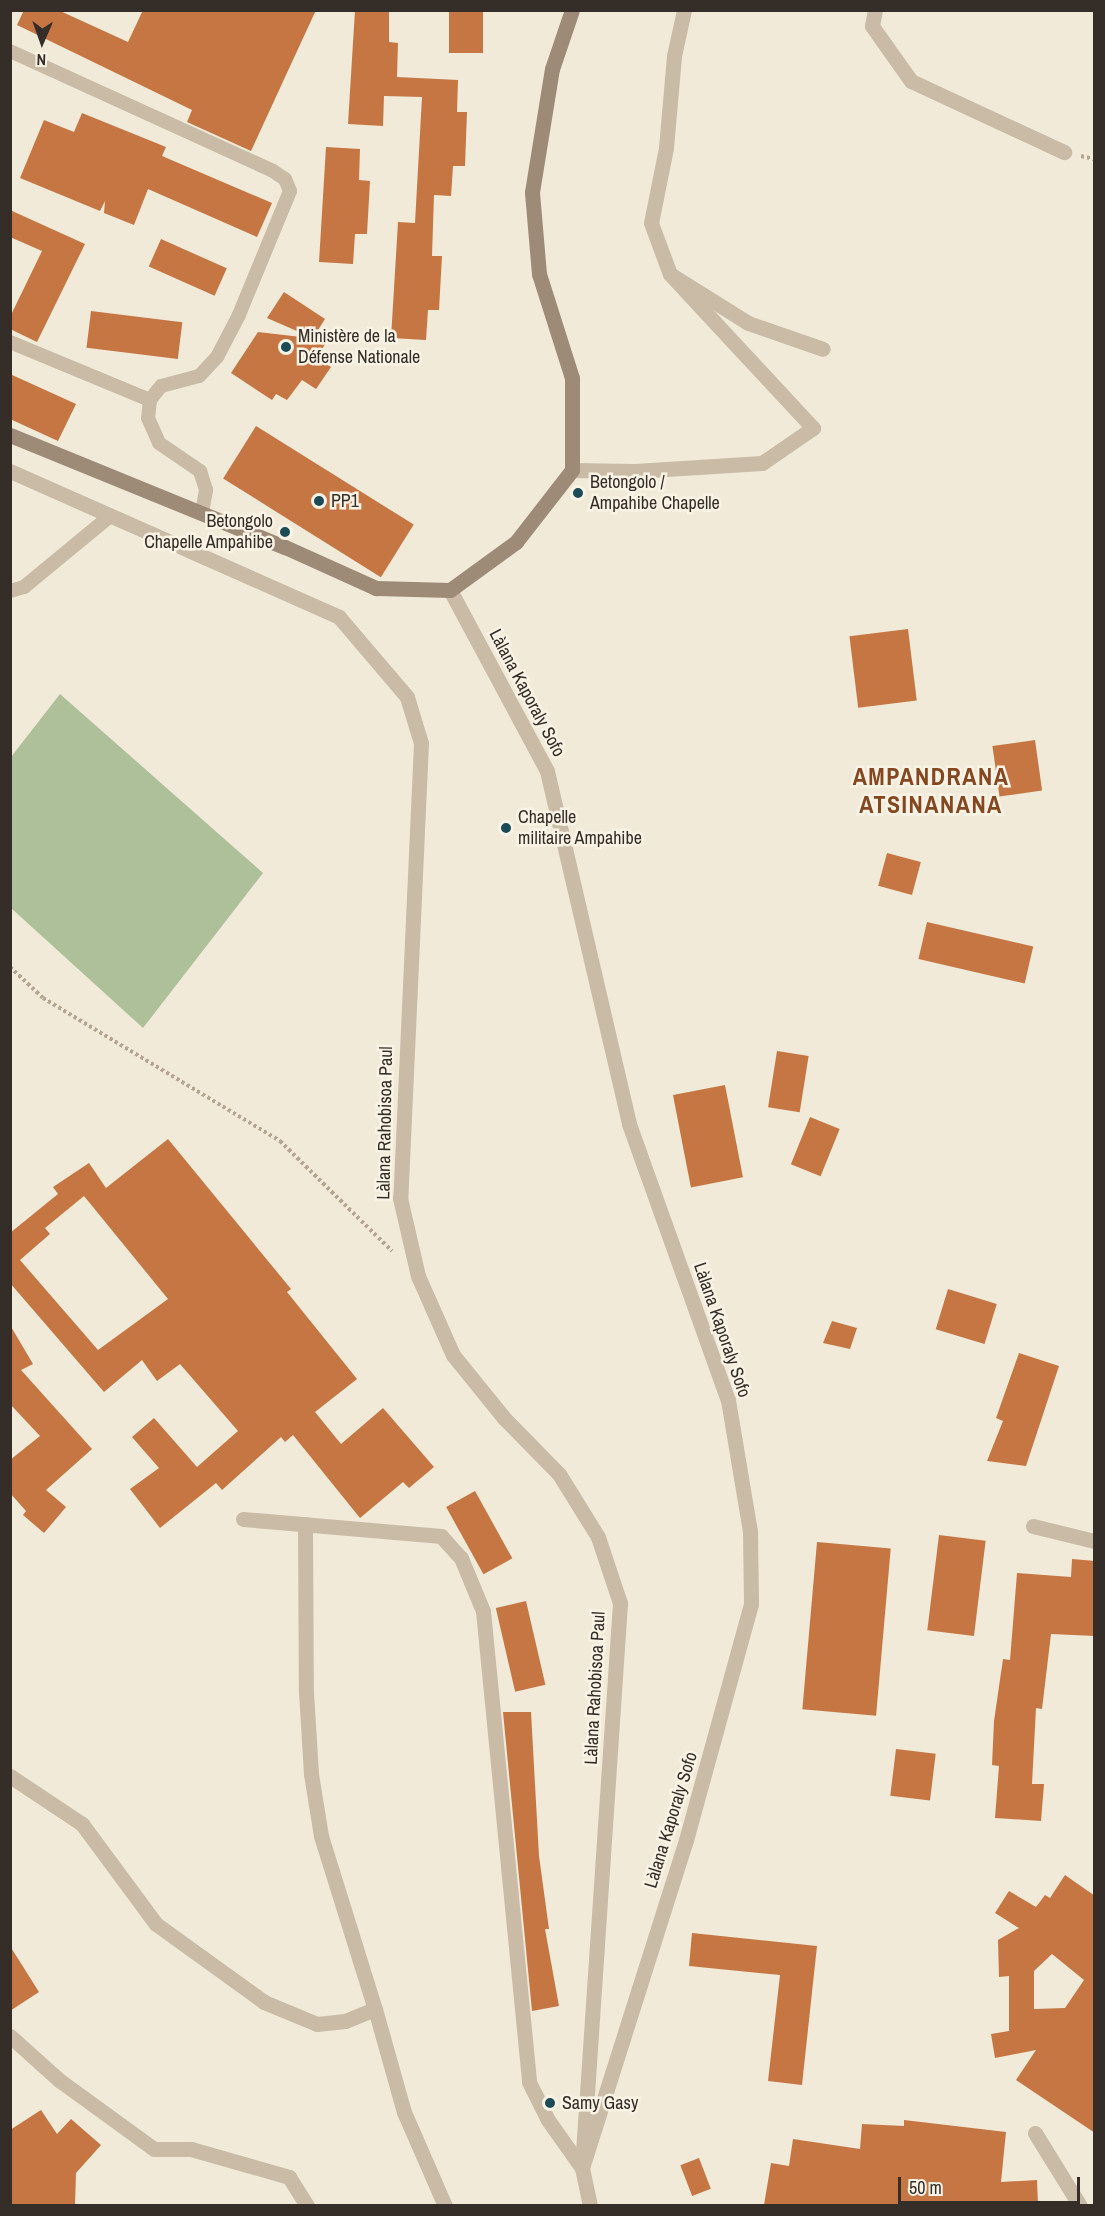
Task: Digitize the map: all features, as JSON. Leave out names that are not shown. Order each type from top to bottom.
[{"type":"street","points":[[10,435],[202,513],[376,588],[450,590],[516,542],[572,470],[572,378],[539,274],[532,192],[552,69],[572,10]]},
{"type":"street","points":[[572,470],[635,471],[762,463],[813,428],[670,274],[651,223],[666,148],[674,56],[684,10]]},
{"type":"street","points":[[874,10],[872,26],[911,81],[1064,152]]},
{"type":"street","points":[[670,274],[748,322],[823,349]]},
{"type":"street","name":"Làlana Rahobisoa Paul","points":[[10,471],[339,617],[407,697],[421,743],[400,1198],[418,1276],[453,1355],[504,1418],[559,1474],[598,1537],[620,1603],[582,2168]]},
{"type":"street","name":"Làlana Kaporaly Sofo","points":[[450,590],[547,771],[629,1124],[728,1400],[750,1531],[751,1604],[731,1688],[582,2168],[590,2205]]},
{"type":"street","points":[[243,1519],[441,1536],[461,1558],[483,1611],[529,2082],[548,2120],[582,2168]]},
{"type":"street","points":[[305,1524],[306,1692],[311,1774],[321,1836],[375,2009],[404,2112],[445,2205]]},
{"type":"street","points":[[1034,1526],[1095,1542]]},
{"type":"street","points":[[10,1776],[82,1824],[156,1924],[264,2002],[317,2024],[345,2021],[375,2009]]},
{"type":"street","points":[[10,2036],[58,2080],[154,2149],[191,2149],[289,2177],[307,2205]]},
{"type":"street","points":[[1035,2133],[1080,2205]]},
{"type":"lane","points":[[10,51],[273,171],[285,179],[290,191],[239,315],[217,357],[200,376],[161,386],[150,400],[148,418],[159,443],[200,471],[206,490],[202,513]]},
{"type":"lane","points":[[10,342],[150,400]]},
{"type":"lane","points":[[10,591],[24,587],[110,516]]},
{"type":"path","points":[[10,968],[43,998],[280,1141],[394,1252]]},
{"type":"green space","points":[[60,694],[263,873],[143,1028],[11,908],[11,757]]},
{"type":"building","points":[[24,10],[58,10],[128,42],[143,10],[316,10],[251,151],[187,122],[192,110],[17,25]]},
{"type":"building","points":[[355,10],[389,10],[389,42],[398,43],[397,77],[458,80],[457,112],[467,112],[465,166],[453,166],[451,196],[434,195],[432,256],[442,256],[439,310],[428,310],[426,340],[391,338],[398,222],[415,223],[422,97],[384,96],[383,126],[348,124]]},
{"type":"building","points":[[449,10],[483,10],[483,53],[449,53]]},
{"type":"building","points":[[82,113],[166,147],[162,156],[272,203],[257,237],[148,189],[134,225],[104,213],[105,201],[100,211],[20,178],[44,120],[74,132]]},
{"type":"building","points":[[326,147],[360,149],[359,180],[370,181],[367,234],[355,234],[353,264],[319,262]]},
{"type":"building","points":[[10,210],[85,244],[37,342],[10,329],[10,317],[42,251],[10,237]]},
{"type":"building","points":[[161,239],[227,268],[215,296],[149,266]]},
{"type":"building","points":[[284,292],[325,319],[313,338],[267,318]]},
{"type":"building","points":[[91,311],[182,322],[178,359],[86,348]]},
{"type":"building","name":"Ministère de la Défense Nationale","points":[[258,332],[327,340],[318,357],[331,367],[316,389],[302,380],[287,400],[276,394],[272,400],[231,373]]},
{"type":"building","points":[[10,374],[76,404],[58,441],[10,419]]},
{"type":"building","name":"PP1","points":[[256,426],[414,525],[381,577],[223,479]]},
{"type":"building","points":[[908,629],[917,700],[858,708],[849,636]]},
{"type":"building","points":[[1035,740],[1042,791],[1000,796],[992,746]]},
{"type":"building","points":[[887,853],[921,862],[912,895],[878,886]]},
{"type":"building","points":[[927,922],[1033,947],[1025,984],[918,959]]},
{"type":"building","points":[[777,1051],[809,1056],[800,1112],[768,1107]]},
{"type":"building","points":[[725,1085],[743,1177],[691,1187],[673,1095]]},
{"type":"building","points":[[810,1117],[840,1129],[821,1176],[791,1164]]},
{"type":"building","points":[[168,1139],[291,1289],[287,1292],[357,1379],[315,1412],[341,1444],[383,1408],[434,1467],[409,1488],[403,1482],[360,1518],[293,1435],[285,1442],[281,1437],[222,1490],[216,1483],[160,1528],[130,1489],[159,1468],[132,1437],[154,1418],[197,1467],[238,1431],[180,1364],[157,1381],[142,1360],[104,1392],[10,1283],[10,1233],[58,1194],[53,1187],[89,1163],[106,1188]],"holes":[[[84,1196],[168,1299],[98,1350],[20,1260],[50,1234],[45,1228]]]},
{"type":"building","points":[[948,1289],[997,1304],[984,1344],[936,1329]]},
{"type":"building","points":[[832,1321],[857,1328],[850,1349],[823,1343]]},
{"type":"building","points":[[10,1325],[33,1364],[21,1370],[92,1449],[46,1490],[66,1507],[44,1533],[23,1515],[26,1511],[10,1493],[10,1460],[40,1436],[10,1404]]},
{"type":"building","points":[[1019,1353],[1059,1366],[1026,1466],[987,1461],[1003,1421],[996,1418]]},
{"type":"building","points":[[475,1491],[512,1558],[483,1574],[446,1507]]},
{"type":"building","points":[[939,1535],[986,1541],[974,1636],[927,1630]]},
{"type":"building","points":[[817,1542],[891,1548],[876,1716],[802,1709]]},
{"type":"building","points":[[1072,1559],[1095,1561],[1095,1636],[1051,1634],[1042,1709],[1036,1708],[1032,1784],[1044,1784],[1041,1821],[995,1818],[999,1766],[992,1765],[994,1721],[1003,1659],[1010,1660],[1017,1573],[1071,1577]]},
{"type":"building","points":[[526,1601],[545,1685],[515,1692],[496,1608]]},
{"type":"building","points":[[503,1712],[531,1712],[539,1856],[549,1929],[545,1929],[559,2006],[532,2011]]},
{"type":"building","points":[[896,1749],[936,1754],[930,1801],[890,1796]]},
{"type":"building","points":[[1065,1875],[1095,1896],[1095,2133],[1016,2080],[1036,2050],[995,2058],[991,2034],[1009,2031],[1009,1976],[999,1977],[998,1940],[1019,1928],[995,1913],[1009,1891],[1036,1907],[1045,1895],[1050,1898]],"holes":[[[1052,1954],[1084,1980],[1065,2008],[1034,2009],[1034,1971]]]},
{"type":"building","points":[[692,1933],[817,1946],[802,2085],[768,2081],[780,1975],[689,1966]]},
{"type":"building","points":[[10,1946],[39,1992],[10,2011]]},
{"type":"building","points":[[41,2110],[57,2134],[71,2119],[101,2145],[76,2173],[75,2205],[10,2205],[10,2130]]},
{"type":"building","points":[[904,2120],[1006,2132],[1001,2182],[1037,2180],[1038,2205],[764,2205],[771,2163],[789,2166],[793,2139],[860,2149],[862,2124],[904,2126]]},
{"type":"building","points":[[699,2158],[711,2189],[692,2196],[680,2165]]},
{"type":"place","name":"Ministère de la Défense Nationale","points":[[286,347]]},
{"type":"place","name":"Betongolo / Ampahibe Chapelle","points":[[578,493]]},
{"type":"place","name":"PP1","points":[[319,501]]},
{"type":"place","name":"Betongolo Chapelle Ampahibe","points":[[285,532]]},
{"type":"place","name":"Chapelle militaire Ampahibe","points":[[506,828]]},
{"type":"place","name":"Samy Gasy","points":[[550,2103]]},
{"type":"district","name":"AMPANDRANA ATSINANANA","points":[[931,791]]}]
